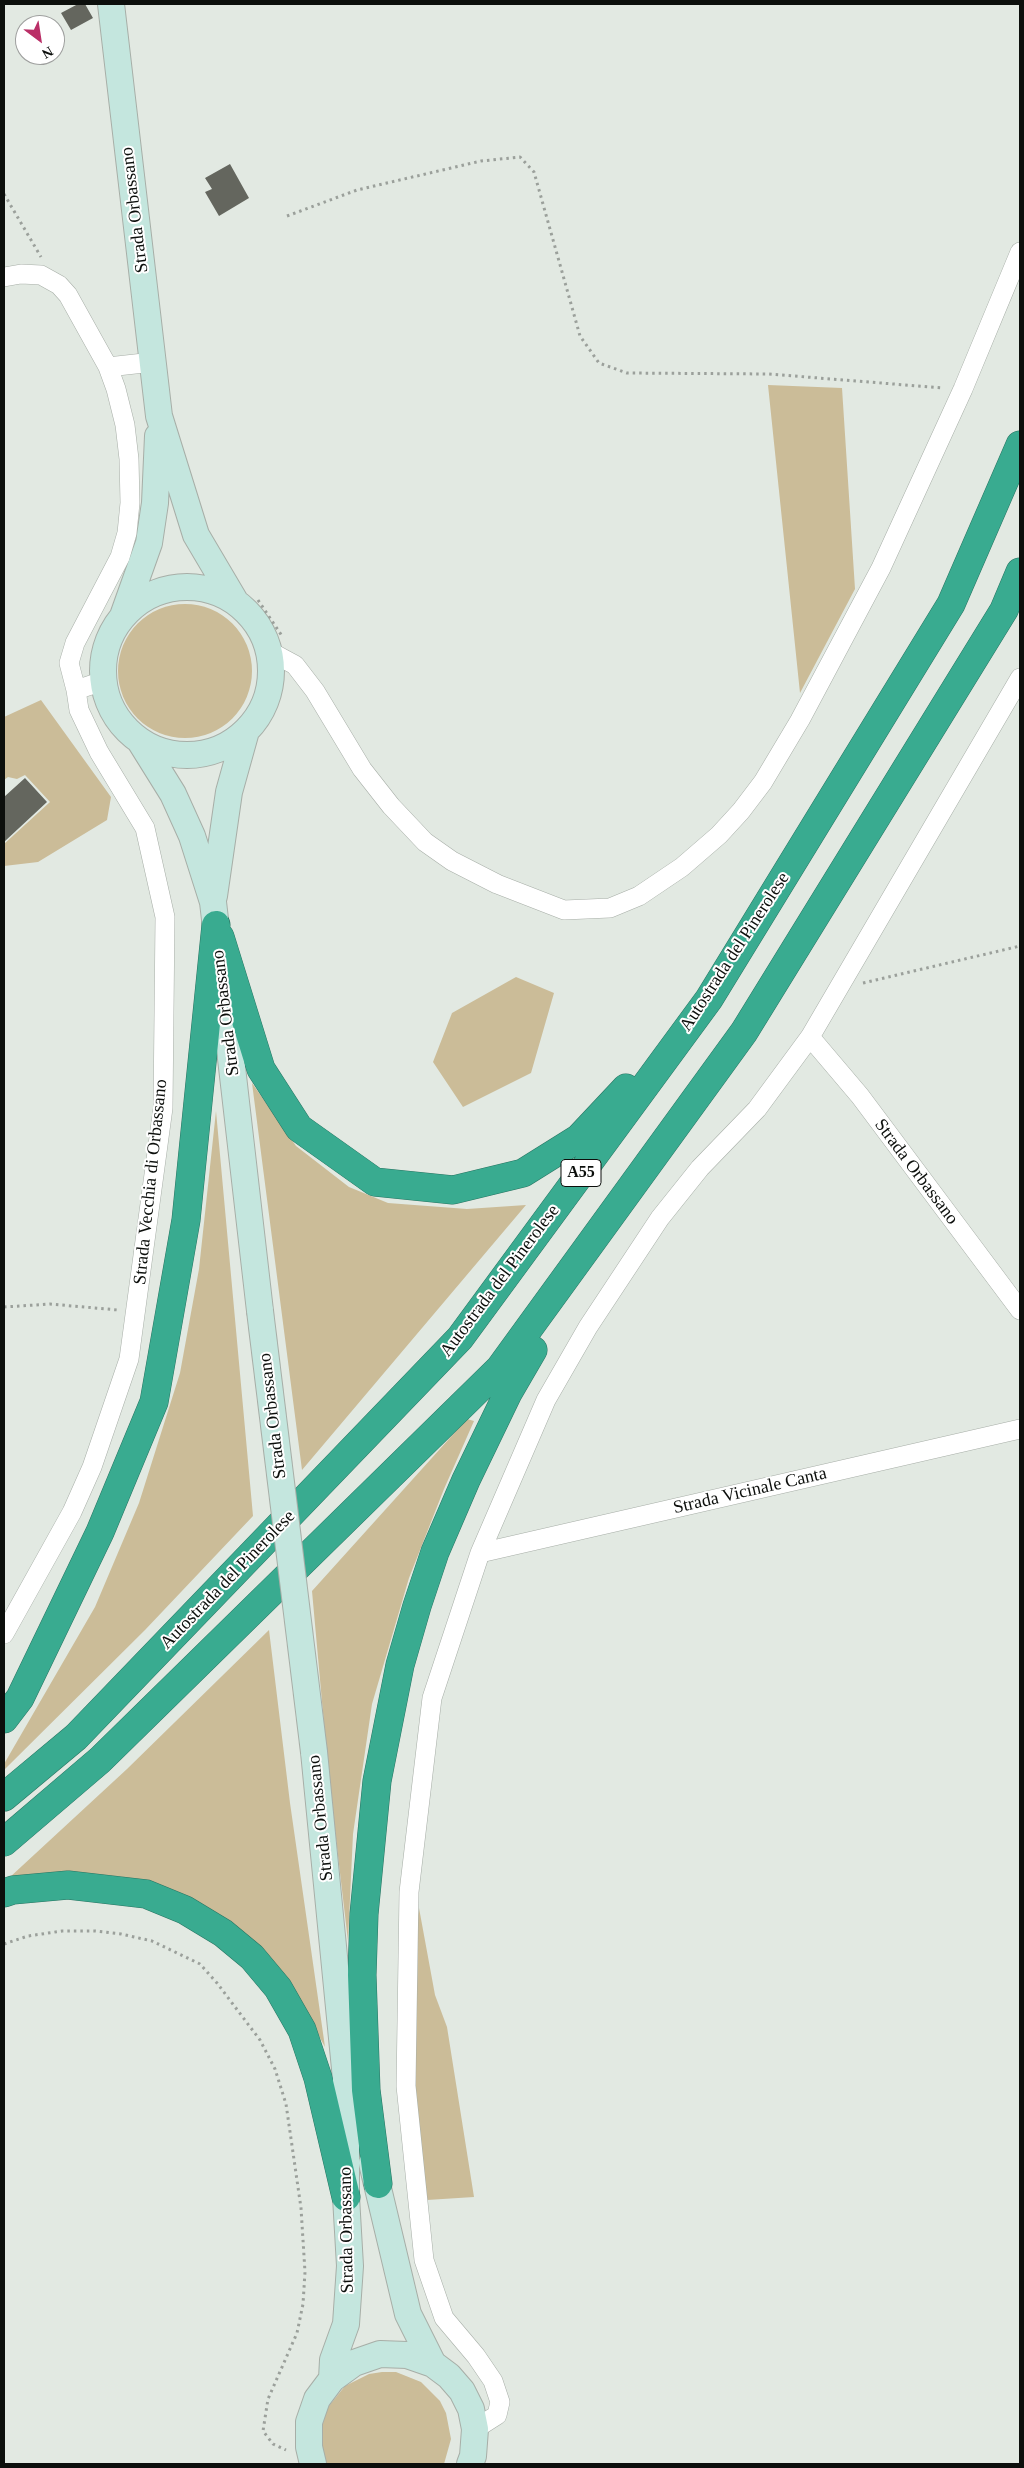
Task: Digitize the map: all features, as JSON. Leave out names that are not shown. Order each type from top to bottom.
[{"type":"highway","name":"Autostrada del Pinerolese","points":[[4,1797],[76,1737],[460,1338],[709,999],[951,604],[1020,445]]},
{"type":"highway","name":"Autostrada del Pinerolese","points":[[4,1842],[100,1760],[500,1368],[744,1032],[1004,610],[1020,572]]},
{"type":"highway","points":[[214,913],[260,1069],[299,1128],[374,1182],[454,1190],[523,1173],[579,1138],[709,999]]},
{"type":"highway","points":[[4,1719],[20,1698],[100,1532],[154,1402],[186,1220],[214,913]]},
{"type":"highway","points":[[378,2184],[366,2090],[362,1975],[364,1914],[377,1781],[400,1666],[417,1606],[436,1552],[466,1480],[508,1393],[556,1311],[744,1032]]},
{"type":"highway","points":[[4,1893],[13,1890],[68,1885],[146,1894],[185,1910],[223,1933],[252,1957],[278,1988],[302,2030],[318,2078],[346,2197]]},
{"type":"main road","name":"Strada Orbassano","points":[[111,4],[159,416],[155,503],[149,543],[123,616],[106,646],[103,681],[110,704],[118,718],[140,741],[173,794],[192,836],[214,913],[314,1752],[346,2079],[346,2197],[350,2266],[346,2324],[333,2360],[332,2379]]},
{"type":"main road","name":"Strada Orbassano","points":[[140,741],[166,752],[195,754],[222,747],[246,731],[260,714],[268,694],[272,673],[269,651],[245,598],[196,535],[159,416]]},
{"type":"main road","name":"Strada Orbassano","points":[[123,616],[147,596],[176,587],[207,589],[245,598]]},
{"type":"main road","name":"Strada Orbassano","points":[[214,913],[229,792],[246,731]]},
{"type":"main road","name":"Strada Orbassano","points":[[346,2079],[378,2184],[408,2314],[433,2364]]},
{"type":"main road","name":"Strada Orbassano","points":[[311,2456],[309,2422],[317,2399],[332,2379],[354,2363],[380,2354],[407,2355],[433,2364],[449,2376],[462,2391],[471,2409],[475,2429],[473,2456],[470,2464]]},
{"type":"street","points":[[269,651],[295,665],[315,691],[362,769],[391,806],[424,842],[459,865],[539,902],[564,910],[600,909],[618,905],[639,896],[682,867],[719,835],[763,782],[800,720],[881,568],[963,389],[1020,252]]},
{"type":"street","points":[[4,276],[21,274],[41,275],[59,286]]},
{"type":"street","name":"Strada Vecchia di Orbassano","points":[[4,1634],[72,1512],[92,1467],[129,1359],[163,1108],[165,917],[146,828],[99,752],[79,710],[69,663],[75,643],[120,557],[127,533],[130,503],[129,459],[125,425],[108,367],[68,295],[59,286]]},
{"type":"street","points":[[108,367],[153,362]]},
{"type":"street","points":[[475,2429],[497,2415],[500,2402],[493,2381],[476,2356],[444,2318],[424,2260],[406,2086],[409,1892],[432,1698],[480,1553],[546,1400],[619,1278],[660,1218],[700,1168],[757,1108],[810,1037],[1020,678]]},
{"type":"street","points":[[76,690],[103,681]]},
{"type":"street","name":"Strada Orbassano","points":[[810,1037],[860,1096],[1020,1310]]},
{"type":"street","name":"Strada Vicinale Canta","points":[[480,1553],[1020,1429]]},
{"type":"path","points":[[287,216],[357,190],[481,161],[520,157],[534,172],[580,336],[599,363],[627,373],[769,374],[963,389]]},
{"type":"path","points":[[4,194],[59,286]]},
{"type":"path","points":[[245,598],[286,641],[295,665]]},
{"type":"path","points":[[840,988],[1020,946]]},
{"type":"path","points":[[4,1307],[50,1304],[114,1309],[135,1317]]},
{"type":"path","points":[[4,1944],[28,1936],[62,1931],[122,1934],[152,1941],[200,1964],[217,1983],[260,2040],[274,2069],[286,2104],[301,2208],[305,2272],[303,2304],[297,2333],[268,2399],[263,2432],[273,2444],[289,2452],[311,2456]]},
{"type":"shaded area","points":[[768,385],[842,388],[855,589],[800,693]]},
{"type":"shaded area","points":[[185,604],[211,609],[232,624],[247,645],[252,671],[247,697],[232,718],[211,733],[185,738],[159,733],[138,718],[123,697],[118,671],[123,645],[138,624],[159,609]]},
{"type":"shaded area","points":[[41,700],[111,797],[107,820],[38,862],[4,866],[4,844],[50,802],[25,775],[17,779],[8,777],[4,780],[4,717]]},
{"type":"shaded area","points":[[516,977],[554,993],[531,1073],[463,1107],[433,1062],[452,1013]]},
{"type":"shaded area","points":[[252,1083],[296,1146],[349,1187],[388,1203],[467,1209],[526,1205],[302,1470]]},
{"type":"shaded area","points":[[216,1111],[253,1516],[145,1630],[4,1770],[4,1764],[95,1607],[139,1503],[180,1373],[199,1269]]},
{"type":"shaded area","points":[[467,1419],[474,1421],[444,1489],[409,1578],[372,1704],[353,1834],[348,1941],[329,1779],[312,1591]]},
{"type":"shaded area","points":[[269,1630],[290,1803],[325,2047],[309,2018],[166,1889],[123,1877],[73,1872],[9,1878],[127,1769]]},
{"type":"shaded area","points":[[419,1908],[435,1995],[447,2027],[474,2197],[427,2200],[413,2075],[413,1952]]},
{"type":"shaded area","points":[[396,2372],[421,2382],[440,2401],[446,2413],[451,2439],[444,2464],[326,2464],[321,2446],[320,2432],[328,2407],[345,2386],[369,2374]]},
{"type":"building","points":[[78,4],[85,4],[93,18],[71,30],[65,20],[65,15],[61,13]]},
{"type":"building","points":[[230,164],[249,198],[219,216],[205,192],[212,189],[205,178]]},
{"type":"building","points":[[25,778],[47,802],[4,842],[4,797]]}]
